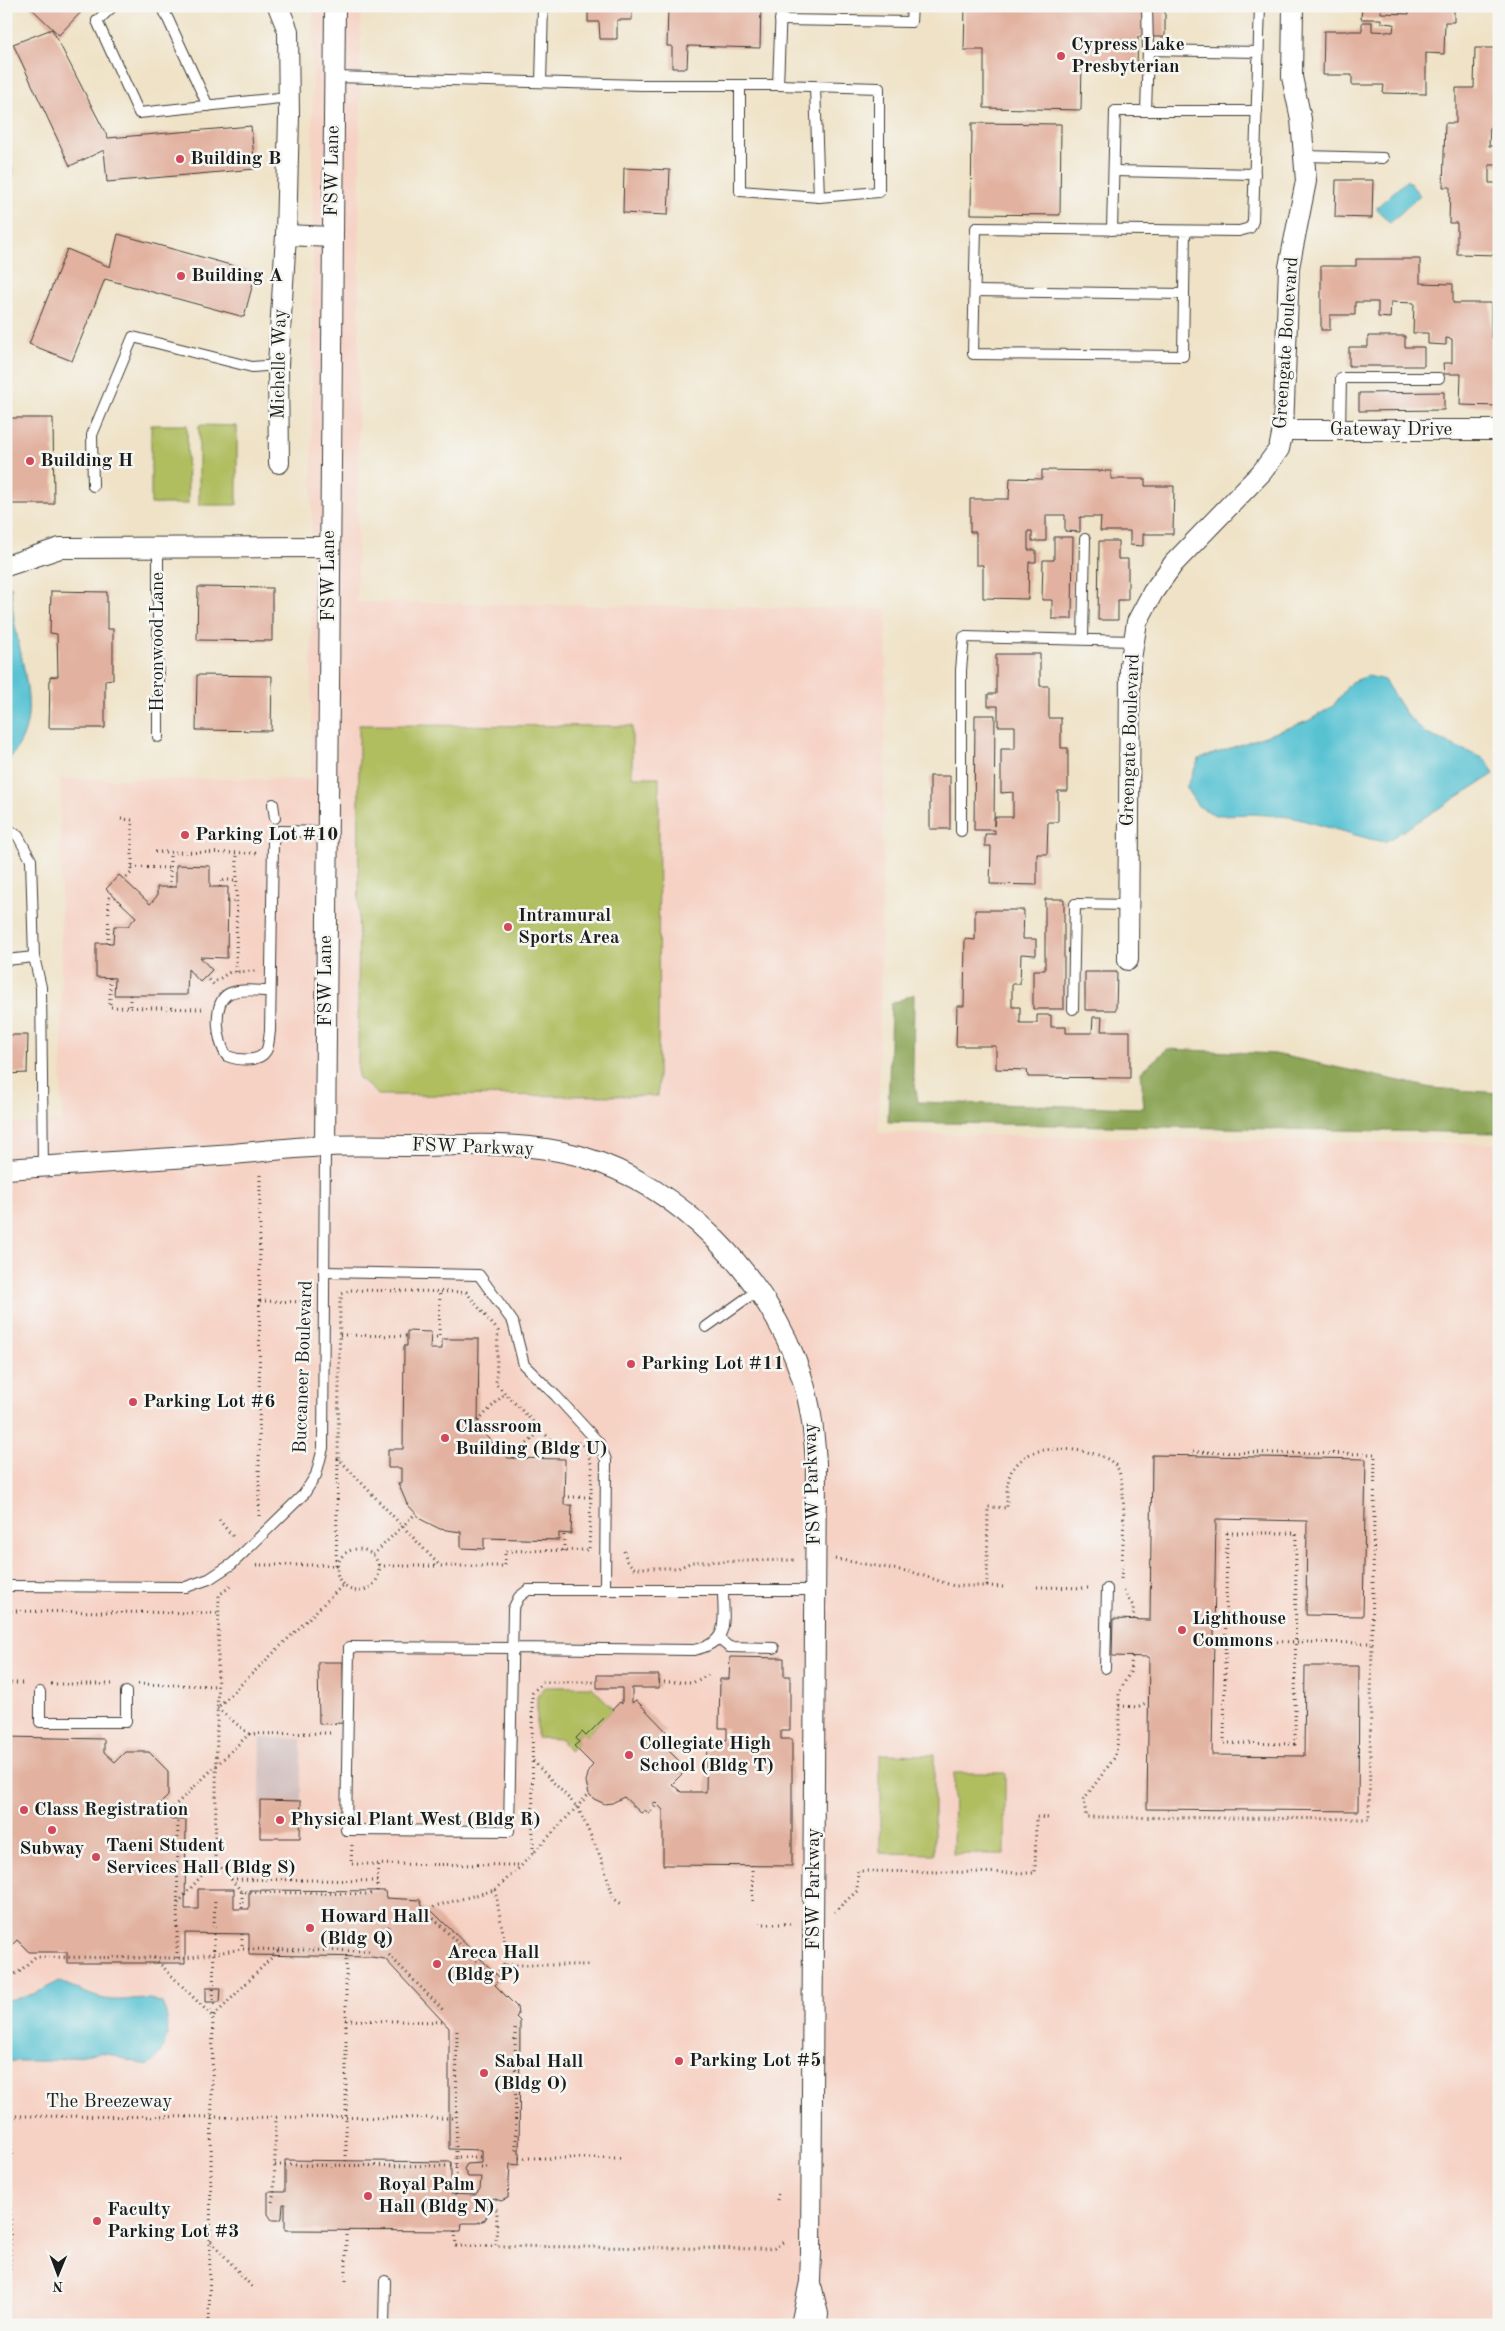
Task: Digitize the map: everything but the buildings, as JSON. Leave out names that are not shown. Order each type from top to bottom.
[{"type":"street","name":"Michelle Way","points":[[278,6],[288,30],[289,97],[286,235],[278,365],[279,463]]},
{"type":"street","name":"FSW Lane","points":[[326,1146],[334,6]]},
{"type":"street","name":"Greengate Boulevard","points":[[1128,960],[1130,664],[1137,622],[1153,592],[1174,563],[1262,472],[1279,449],[1283,430],[1290,268],[1306,182],[1301,119],[1292,77],[1293,6]]},
{"type":"street","points":[[286,235],[332,237]]},
{"type":"street","name":"Gateway Drive","points":[[1283,430],[1499,430]]},
{"type":"street","name":"Heronwood Lane","points":[[6,566],[60,548],[330,546]]},
{"type":"street","name":"FSW Parkway","points":[[6,1170],[326,1146],[503,1145],[581,1156],[620,1173],[655,1192],[686,1214],[729,1252],[758,1290],[780,1324],[792,1349],[809,1401],[816,1463],[810,2282],[801,2325]]},
{"type":"street","name":"FSW Parkway","points":[[810,2282],[818,2314],[817,2325]]},
{"type":"lane","points":[[113,6],[97,20],[140,113],[289,97]]},
{"type":"lane","points":[[162,6],[208,106]]},
{"type":"lane","points":[[541,82],[543,6]]},
{"type":"lane","points":[[778,85],[781,6]]},
{"type":"lane","points":[[780,20],[911,22],[912,6]]},
{"type":"lane","points":[[1146,111],[1147,6]]},
{"type":"lane","points":[[1185,231],[1183,356],[973,354],[976,228],[1239,231],[1250,228],[1254,221],[1260,6]]},
{"type":"lane","points":[[1148,50],[1258,52]]},
{"type":"lane","points":[[334,77],[778,85],[879,88],[880,192],[819,197],[740,191],[740,85]]},
{"type":"lane","points":[[815,87],[819,197]]},
{"type":"lane","points":[[1112,230],[1115,111],[1257,111]]},
{"type":"lane","points":[[1304,156],[1383,158]]},
{"type":"lane","points":[[1114,171],[1255,174]]},
{"type":"lane","points":[[975,291],[1184,294]]},
{"type":"lane","points":[[93,486],[92,435],[133,337],[252,367],[278,365]]},
{"type":"lane","points":[[1340,430],[1341,378],[1439,378]]},
{"type":"lane","points":[[1083,639],[1085,539]]},
{"type":"lane","name":"Heronwood Lane","points":[[158,547],[158,737]]},
{"type":"lane","points":[[961,831],[961,670],[964,637],[1134,641]]},
{"type":"lane","points":[[273,804],[275,818]]},
{"type":"lane","points":[[6,828],[18,836],[31,860],[34,957],[41,987],[44,1167]]},
{"type":"lane","points":[[270,991],[240,991],[228,994],[220,1003],[218,1040],[226,1056],[235,1059],[253,1059],[262,1056],[267,1050],[270,1031],[273,842],[279,831],[328,832]]},
{"type":"lane","points":[[1072,1009],[1075,904],[1128,905]]},
{"type":"lane","points":[[6,960],[34,957]]},
{"type":"lane","name":"Buccaneer Boulevard","points":[[6,1586],[186,1587],[209,1579],[246,1552],[304,1494],[316,1475],[323,1448],[326,1146]]},
{"type":"lane","points":[[324,1272],[479,1275],[514,1322],[524,1365],[599,1443],[606,1460],[605,1590]]},
{"type":"lane","points":[[706,1326],[758,1290]]},
{"type":"lane","points":[[1105,1668],[1107,1589]]},
{"type":"lane","points":[[723,1590],[722,1628],[719,1639],[709,1646],[694,1650],[512,1648],[349,1647],[346,1830],[509,1831],[512,1648],[513,1609],[519,1596],[528,1590],[605,1590],[723,1590],[816,1590]]},
{"type":"lane","points":[[719,1639],[729,1647],[774,1648]]},
{"type":"lane","points":[[40,1692],[40,1722],[126,1722],[126,1692]]},
{"type":"lane","points":[[384,2325],[385,2281]]},
{"type":"path","points":[[120,820],[132,820],[132,872],[124,880]]},
{"type":"path","points":[[155,852],[273,854]]},
{"type":"path","points":[[170,852],[170,887]]},
{"type":"path","points":[[236,972],[237,853]]},
{"type":"path","points":[[132,867],[170,868]]},
{"type":"path","points":[[220,887],[220,880],[237,880]]},
{"type":"path","points":[[108,943],[108,898],[111,894]]},
{"type":"path","points":[[228,901],[236,902]]},
{"type":"path","points":[[208,988],[230,972],[271,971]]},
{"type":"path","points":[[206,976],[213,983]]},
{"type":"path","points":[[110,978],[110,1007],[202,1009],[205,998]]},
{"type":"path","points":[[130,995],[130,1007]]},
{"type":"path","points":[[253,1522],[259,1517],[260,1152]]},
{"type":"path","points":[[337,1565],[346,1553],[360,1549],[373,1555],[379,1566],[377,1579],[369,1588],[356,1591],[343,1585],[339,1579],[337,1565],[339,1335],[342,1294],[351,1290],[466,1292],[498,1331],[496,1384],[554,1443],[580,1443],[587,1450],[592,1466],[589,1550],[505,1551],[505,1566],[379,1566]]},
{"type":"path","points":[[431,1337],[439,1337],[440,1292]]},
{"type":"path","points":[[260,1301],[310,1302]]},
{"type":"path","points":[[339,1335],[407,1336]]},
{"type":"path","points":[[478,1421],[505,1393]]},
{"type":"path","points":[[513,1458],[541,1430]]},
{"type":"path","points":[[987,1586],[988,1507],[1007,1508],[1011,1472],[1020,1460],[1032,1453],[1046,1450],[1096,1454],[1109,1459],[1118,1469],[1122,1488],[1121,1582]]},
{"type":"path","points":[[1132,1657],[1130,1672],[1119,1693],[1119,1736],[1115,1757],[1084,1799],[1086,1818],[1369,1819],[1375,1454],[1192,1452],[1192,1456]]},
{"type":"path","points":[[338,1458],[440,1566]]},
{"type":"path","points":[[564,1497],[591,1498]]},
{"type":"path","points":[[373,1555],[416,1513]]},
{"type":"path","points":[[219,1520],[236,1540],[241,1533]]},
{"type":"path","points":[[1227,1533],[1296,1533],[1295,1642],[1295,1744],[1224,1744],[1227,1533]]},
{"type":"path","points":[[564,1534],[564,1550]]},
{"type":"path","points":[[624,1551],[627,1561],[634,1568],[678,1568],[692,1562],[838,1559],[912,1572],[954,1586],[1004,1587]]},
{"type":"path","points":[[251,1570],[257,1564],[337,1565]]},
{"type":"path","points":[[178,1903],[215,1860],[219,1595],[238,1581]]},
{"type":"path","points":[[218,1708],[343,1585]]},
{"type":"path","points":[[1037,1587],[1089,1588]]},
{"type":"path","points":[[1123,1589],[1133,1606],[1134,1620]]},
{"type":"path","points":[[6,1611],[219,1613]]},
{"type":"path","points":[[1226,1641],[1372,1643]]},
{"type":"path","points":[[659,1682],[694,1682],[708,1675]]},
{"type":"path","points":[[533,1853],[532,1693],[543,1682],[597,1682]]},
{"type":"path","points":[[6,1683],[32,1683]]},
{"type":"path","points":[[50,1684],[118,1684]]},
{"type":"path","points":[[136,1684],[218,1686]]},
{"type":"path","points":[[1119,1706],[1139,1707],[1148,1703]]},
{"type":"path","points":[[218,1708],[249,1734],[347,1733]]},
{"type":"path","points":[[166,1814],[249,1734]]},
{"type":"path","points":[[533,1761],[578,1808],[601,1858],[614,1899],[623,1905]]},
{"type":"path","points":[[486,1972],[430,1913],[435,1906],[495,1890],[522,1866],[590,1794]]},
{"type":"path","points":[[177,1958],[178,1803]]},
{"type":"path","points":[[829,1917],[858,1890],[858,1871],[1035,1873],[1036,1817],[1050,1818]]},
{"type":"path","points":[[215,1860],[242,1892],[242,1909]]},
{"type":"path","points":[[351,1864],[522,1866]]},
{"type":"path","points":[[378,1864],[378,1891]]},
{"type":"path","points":[[752,1866],[753,1905]]},
{"type":"path","points":[[231,1879],[378,1881]]},
{"type":"path","points":[[495,1890],[506,1949],[504,1965],[495,1974]]},
{"type":"path","points":[[242,1892],[371,1894]]},
{"type":"path","points":[[214,1927],[215,1898]]},
{"type":"path","points":[[759,1924],[791,1924]]},
{"type":"path","points":[[209,2325],[214,1934]]},
{"type":"path","points":[[242,1934],[242,1949]]},
{"type":"path","points":[[6,1978],[19,1972],[35,1957],[177,1958],[242,1949],[371,1951]]},
{"type":"path","points":[[213,2017],[279,1949]]},
{"type":"path","points":[[346,1951],[346,2161]]},
{"type":"path","points":[[389,1955],[445,2012]]},
{"type":"path","points":[[154,1958],[213,2017]]},
{"type":"path","points":[[504,1965],[590,1965]]},
{"type":"path","points":[[346,2020],[444,2022]]},
{"type":"path","points":[[456,2194],[457,2028]]},
{"type":"path","points":[[515,2029],[516,2150]]},
{"type":"path","name":"The Breezeway","points":[[6,2116],[456,2118]]},
{"type":"path","points":[[9,2325],[12,2116]]},
{"type":"path","points":[[272,2202],[276,2117]]},
{"type":"path","points":[[456,2157],[482,2157]]},
{"type":"path","points":[[519,2158],[622,2158]]},
{"type":"path","points":[[275,2165],[456,2166]]},
{"type":"path","points":[[482,2167],[488,2167]]},
{"type":"path","points":[[777,2200],[778,2192]]},
{"type":"path","points":[[490,2202],[497,2210],[496,2246]]},
{"type":"path","points":[[346,2230],[346,2281]]},
{"type":"path","points":[[456,2231],[456,2246],[767,2249],[774,2248],[786,2240]]},
{"type":"path","points":[[211,2240],[253,2288]]},
{"type":"shaded area","points":[[313,6],[361,6],[357,602],[887,609],[878,1133],[1499,1144],[1499,2325],[6,2325],[6,1124],[62,1122],[60,779],[311,779]]},
{"type":"shaded area","points":[[261,1738],[301,1739],[301,1801],[260,1800]]},
{"type":"green space","points":[[151,425],[187,425],[188,504],[151,504]]},
{"type":"green space","points":[[199,425],[237,426],[237,505],[199,505]]},
{"type":"green space","name":"Intramural Sports Area","points":[[359,725],[632,726],[632,777],[659,777],[658,1096],[378,1095],[358,1077]]},
{"type":"green space","points":[[914,994],[913,1072],[918,1102],[1144,1108],[1141,1072],[1167,1049],[1275,1054],[1432,1088],[1499,1093],[1499,1133],[888,1122],[891,1004]]},
{"type":"green space","points":[[544,1687],[592,1687],[613,1709],[586,1736],[582,1732],[576,1738],[579,1742],[569,1751],[563,1743],[563,1739],[537,1738],[537,1697]]},
{"type":"green space","points":[[880,1754],[934,1755],[934,1854],[880,1853]]},
{"type":"green space","points":[[954,1773],[1005,1773],[1005,1854],[953,1854]]},
{"type":"water","points":[[6,150],[13,171],[6,279]]},
{"type":"water","points":[[1407,180],[1420,195],[1390,223],[1376,208]]},
{"type":"water","points":[[11,586],[13,616],[27,688],[28,715],[23,737],[6,764],[6,587]]},
{"type":"water","points":[[1368,676],[1384,680],[1406,714],[1425,733],[1485,759],[1494,774],[1385,842],[1291,817],[1253,814],[1215,815],[1198,806],[1186,788],[1199,759],[1308,721],[1333,706],[1351,682]]},
{"type":"water","points":[[58,1981],[106,1999],[142,1998],[162,2003],[168,2029],[164,2045],[155,2060],[148,2066],[101,2052],[49,2061],[6,2061],[6,2000],[34,1994]]},
{"type":"place","name":"Cypress Lake Presbyterian","points":[[1061,56]]},
{"type":"place","name":"Building B","points":[[180,159]]},
{"type":"place","name":"Building A","points":[[181,276]]},
{"type":"place","name":"Building H","points":[[30,461]]},
{"type":"place","name":"Parking Lot #10","points":[[185,835]]},
{"type":"place","name":"Intramural Sports Area","points":[[508,927]]},
{"type":"place","name":"Parking Lot #11","points":[[631,1364]]},
{"type":"place","name":"Parking Lot #6","points":[[133,1402]]},
{"type":"place","name":"Classroom Building (Bldg U)","points":[[445,1438]]},
{"type":"place","name":"Lighthouse Commons","points":[[1182,1630]]},
{"type":"place","name":"Collegiate High School (Bldg T)","points":[[629,1755]]},
{"type":"place","name":"Class Registration","points":[[24,1810]]},
{"type":"place","name":"Physical Plant West (Bldg R)","points":[[280,1820]]},
{"type":"place","name":"Subway","points":[[52,1830]]},
{"type":"place","name":"Taeni Student Services Hall (Bldg S)","points":[[96,1857]]},
{"type":"place","name":"Howard Hall (Bldg Q)","points":[[310,1928]]},
{"type":"place","name":"Areca Hall (Bldg P)","points":[[437,1964]]},
{"type":"place","name":"Parking Lot #5","points":[[679,2061]]},
{"type":"place","name":"Sabal Hall (Bldg O)","points":[[484,2073]]},
{"type":"place","name":"Royal Palm Hall (Bldg N)","points":[[368,2196]]},
{"type":"place","name":"Faculty Parking Lot #3","points":[[97,2221]]}]
